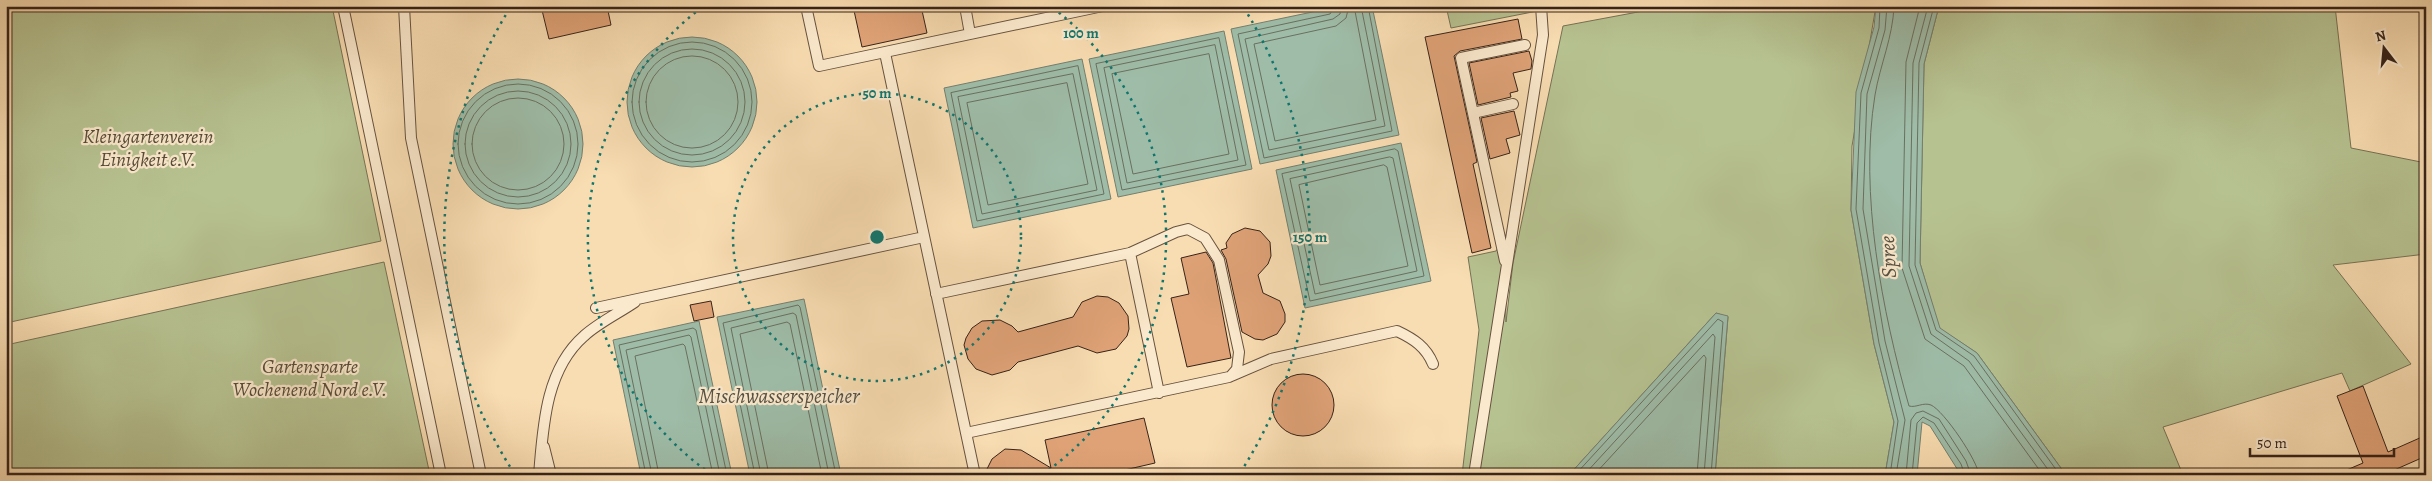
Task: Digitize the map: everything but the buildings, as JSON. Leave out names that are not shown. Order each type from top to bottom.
[{"type":"lane","points":[[342,6],[441,475]]},
{"type":"lane","points":[[404,6],[411,138],[481,475]]},
{"type":"lane","points":[[806,6],[819,66],[1103,6]]},
{"type":"lane","points":[[965,6],[970,34]]},
{"type":"lane","points":[[1474,475],[1543,35],[1541,6]]},
{"type":"lane","points":[[1507,267],[1461,58],[1525,45]]},
{"type":"lane","points":[[885,53],[975,475]]},
{"type":"lane","points":[[1473,113],[1513,104]]},
{"type":"lane","points":[[936,294],[1130,253],[1176,232],[1188,230],[1205,238],[1219,260],[1239,352],[1237,369],[1230,377]]},
{"type":"lane","points":[[596,308],[924,237]]},
{"type":"lane","points":[[1130,253],[1159,393]]},
{"type":"lane","points":[[539,475],[542,434],[551,388],[570,351],[584,335],[640,299]]},
{"type":"lane","points":[[966,433],[1230,377],[1270,359],[1398,331],[1411,338],[1428,352],[1433,364]]},
{"type":"lane","points":[[542,434],[551,475]]},
{"type":"green space","name":"Kleingartenverein Einigkeit e.V.","points":[[6,6],[332,6],[381,241],[6,323]]},
{"type":"green space","points":[[1446,6],[1563,6],[1451,28]]},
{"type":"green space","points":[[1670,6],[1876,6],[1852,146],[1851,210],[1874,344],[1894,422],[1885,475],[1715,475],[1728,317],[1716,313],[1569,475],[1462,475],[1479,330],[1468,257],[1496,251],[1505,237],[1506,322],[1513,263],[1563,26]]},
{"type":"green space","points":[[1939,6],[2335,6],[2351,148],[2426,163],[2426,254],[2333,265],[2411,364],[2350,391],[2342,373],[2163,427],[2183,475],[2066,475],[1977,353],[1939,328],[1920,263],[1924,64]]},
{"type":"green space","name":"Gartensparte Wochenend Nord e.V.","points":[[384,262],[430,475],[6,475],[6,345]]},
{"type":"water","points":[[1341,6],[1372,6],[1399,135],[1260,164],[1231,29]]},
{"type":"water","name":"Spree","points":[[1876,6],[1939,6],[1924,64],[1920,263],[1940,328],[1977,353],[2066,475],[1961,475],[1930,426],[1922,422],[1917,475],[1885,475],[1894,422],[1874,344],[1851,210],[1856,92],[1874,27]]},
{"type":"water","points":[[1224,31],[1252,169],[1118,197],[1089,59]]},
{"type":"water","points":[[692,37],[717,42],[738,56],[752,77],[757,102],[752,127],[738,148],[717,162],[692,167],[667,162],[646,148],[632,127],[627,102],[632,77],[646,56],[667,42]]},
{"type":"water","points":[[1082,59],[1111,199],[973,228],[944,88]]},
{"type":"water","points":[[518,79],[543,84],[564,98],[578,119],[583,144],[578,169],[564,190],[543,204],[518,209],[493,204],[472,190],[458,169],[453,144],[458,119],[472,98],[493,84]]},
{"type":"water","points":[[1401,143],[1431,281],[1305,308],[1276,170]]},
{"type":"water","name":"Mischwasserspeicher","points":[[804,299],[841,475],[750,475],[717,317]]},
{"type":"water","points":[[1716,313],[1728,316],[1715,475],[1569,475]]},
{"type":"water","name":"Mischwasserspeicher","points":[[699,321],[732,475],[641,475],[613,340]]}]
